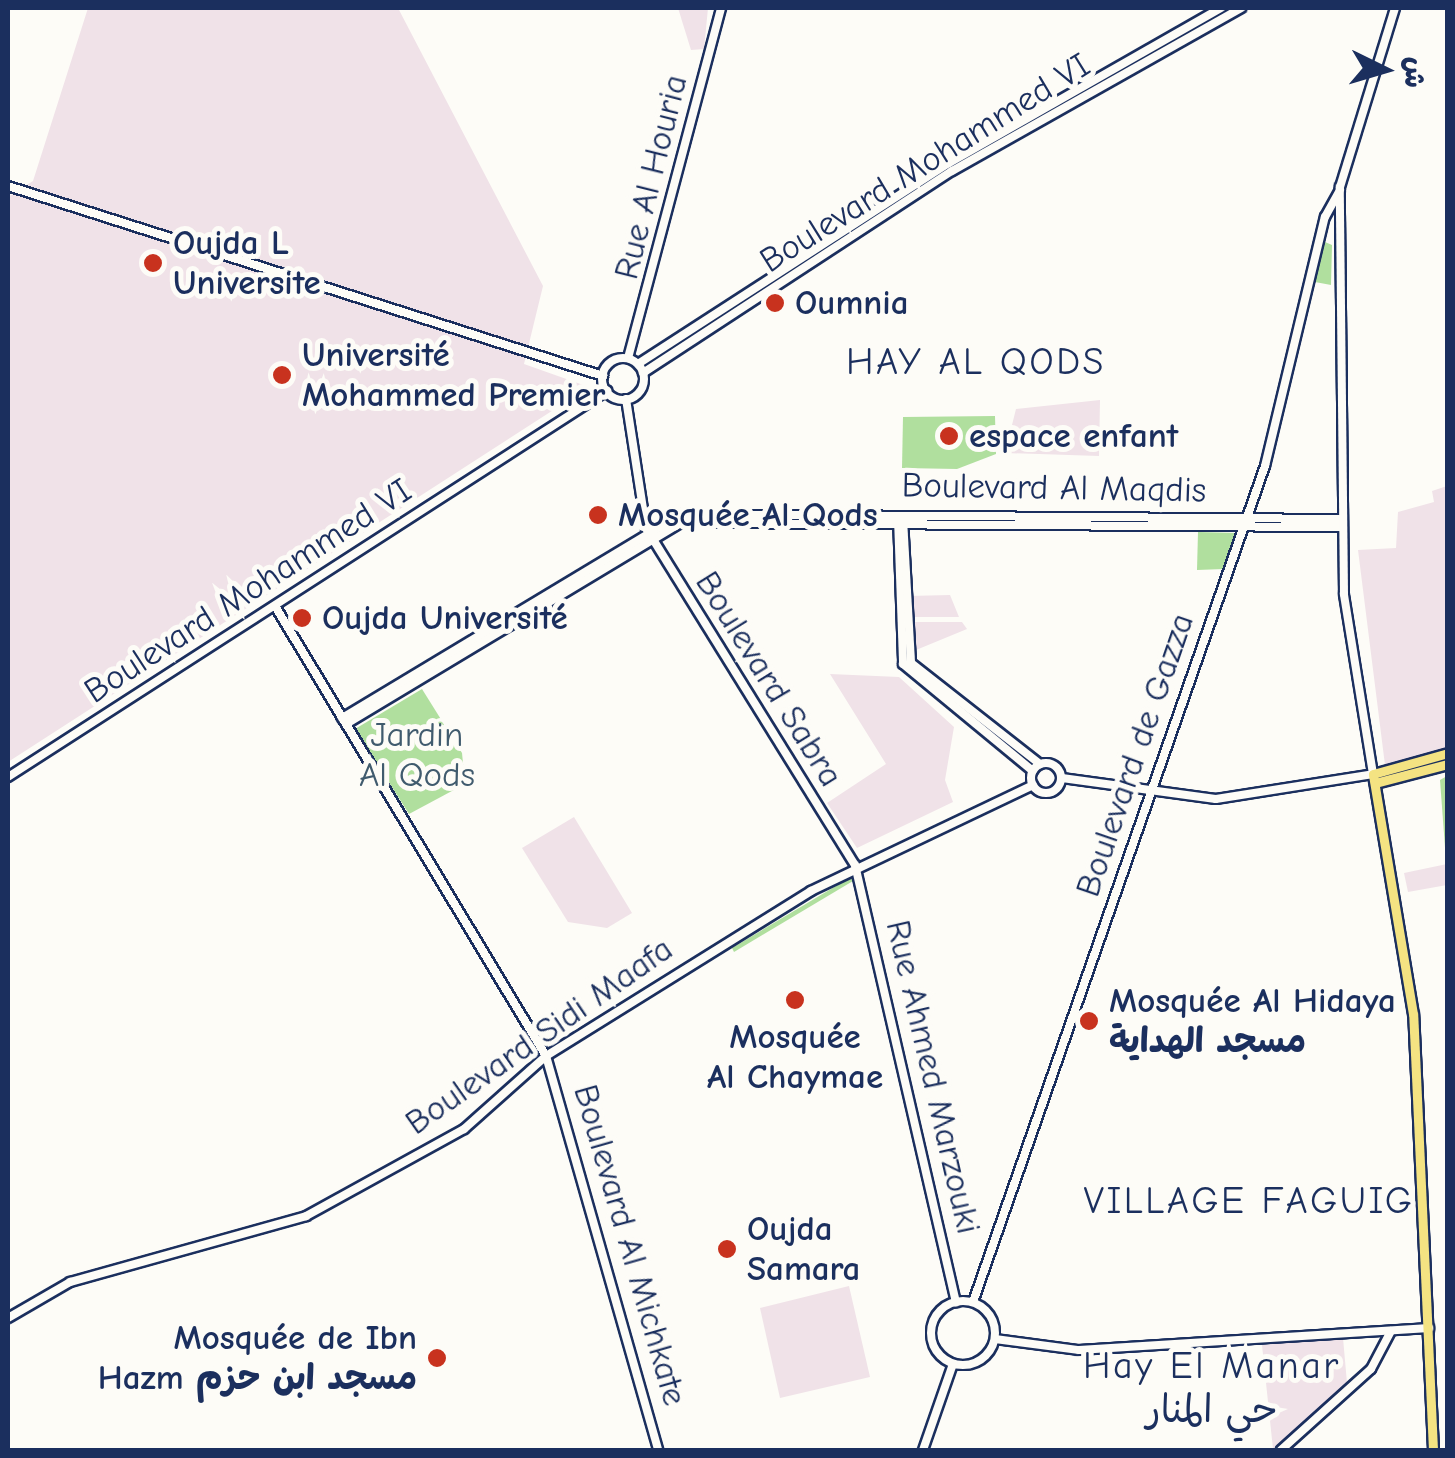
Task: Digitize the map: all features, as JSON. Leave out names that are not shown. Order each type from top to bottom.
[{"type":"main road","points":[[1371,779],[1448,753]]},
{"type":"main road","points":[[1371,779],[1448,764]]},
{"type":"main road","points":[[1371,779],[1413,1014],[1434,1450]]},
{"type":"street","name":"Rue Al Houria","points":[[628,358],[654,288],[721,8]]},
{"type":"street","name":"Boulevard Mohammed VI","points":[[641,368],[948,163],[1221,8]]},
{"type":"street","name":"Boulevard Mohammed VI","points":[[641,368],[952,171],[1241,8]]},
{"type":"street","points":[[900,518],[911,663],[1037,767],[1062,778],[1216,798],[1371,779],[1347,636],[1342,523],[1340,190],[1395,8]]},
{"type":"street","points":[[8,186],[603,376]]},
{"type":"street","name":"Boulevard de Gazza","points":[[973,1302],[1245,521],[1320,237],[1340,190]]},
{"type":"street","points":[[1320,237],[1340,237]]},
{"type":"street","points":[[628,358],[641,368],[642,389],[626,399],[606,391],[603,376],[628,358]]},
{"type":"street","name":"Boulevard Mohammed VI","points":[[8,780],[606,391]]},
{"type":"street","name":"Boulevard Sabra","points":[[626,399],[648,532],[855,865]]},
{"type":"street","name":"Boulevard Al Maqdis","points":[[344,721],[648,532],[687,522],[744,517],[1342,523]]},
{"type":"street","name":"Boulevard Al Michkate","points":[[275,606],[546,1056],[658,1450]]},
{"type":"street","points":[[1033,784],[1037,767]]},
{"type":"street","name":"Boulevard Sidi Maafa","points":[[8,1318],[70,1282],[306,1216],[464,1129],[546,1056],[855,865],[1033,784],[1050,793],[1062,778]]},
{"type":"street","name":"Rue Ahmed Marzouki","points":[[855,865],[956,1302]]},
{"type":"street","points":[[956,1302],[973,1302],[991,1317],[995,1338],[980,1361],[953,1364],[931,1331],[956,1302]]},
{"type":"street","points":[[995,1338],[1079,1350],[1429,1328]]},
{"type":"street","points":[[1281,1450],[1371,1370],[1391,1331]]},
{"type":"street","points":[[923,1450],[953,1364]]},
{"type":"shaded area","name":"Université Mohammed Premier","points":[[88,8],[398,8],[543,286],[524,364],[589,387],[8,762],[8,197],[33,181]]},
{"type":"shaded area","points":[[678,8],[708,8],[704,49],[691,50]]},
{"type":"shaded area","points":[[1100,400],[1099,456],[1005,453],[1016,409]]},
{"type":"shaded area","points":[[1447,486],[1448,749],[1385,765],[1358,550],[1396,548],[1398,512],[1434,502],[1432,491]]},
{"type":"shaded area","points":[[950,595],[959,617],[911,617],[908,596]]},
{"type":"shaded area","points":[[911,622],[962,622],[967,629],[916,650]]},
{"type":"shaded area","points":[[830,674],[899,677],[954,727],[945,780],[953,802],[857,848],[827,803],[886,764]]},
{"type":"shaded area","points":[[574,817],[632,913],[607,928],[568,922],[522,848]]},
{"type":"shaded area","points":[[1447,864],[1447,885],[1408,892],[1404,873]]},
{"type":"shaded area","points":[[849,1286],[870,1377],[780,1398],[760,1308]]},
{"type":"shaded area","points":[[1343,1338],[1347,1383],[1273,1449],[1262,1345]]},
{"type":"green space","points":[[1325,242],[1332,245],[1331,285],[1315,282]]},
{"type":"green space","name":"espace enfant","points":[[995,416],[996,454],[957,469],[902,468],[903,417]]},
{"type":"green space","points":[[1198,532],[1237,533],[1224,569],[1197,570]]},
{"type":"green space","name":"Jardin Al Qods","points":[[422,689],[462,753],[465,784],[409,814],[355,729]]},
{"type":"green space","points":[[1447,776],[1448,861],[1446,861],[1440,780]]},
{"type":"green space","points":[[851,877],[853,881],[734,952],[732,948]]},
{"type":"place","name":"Oujda L Universite","points":[[153,263]]},
{"type":"place","name":"Oumnia","points":[[775,303]]},
{"type":"place","name":"Université Mohammed Premier","points":[[282,375]]},
{"type":"place","name":"espace enfant","points":[[949,436]]},
{"type":"place","name":"Mosquée Al Qods","points":[[598,515]]},
{"type":"place","name":"Oujda Université","points":[[302,618]]},
{"type":"place","name":"Mosquée Al Chaymae","points":[[795,1000]]},
{"type":"place","name":"Mosquée Al Hidaya مسجد الهداية","points":[[1089,1021]]},
{"type":"place","name":"Oujda Samara","points":[[727,1249]]},
{"type":"place","name":"Mosquée de Ibn Hazm مسجد ابن حزم","points":[[437,1358]]},
{"type":"district","name":"HAY AL QODS","points":[[976,363]]},
{"type":"district","name":"VILLAGE FAGUIG","points":[[1249,1202]]},
{"type":"district","name":"Hay El Manar حي المنار","points":[[1212,1389]]}]
